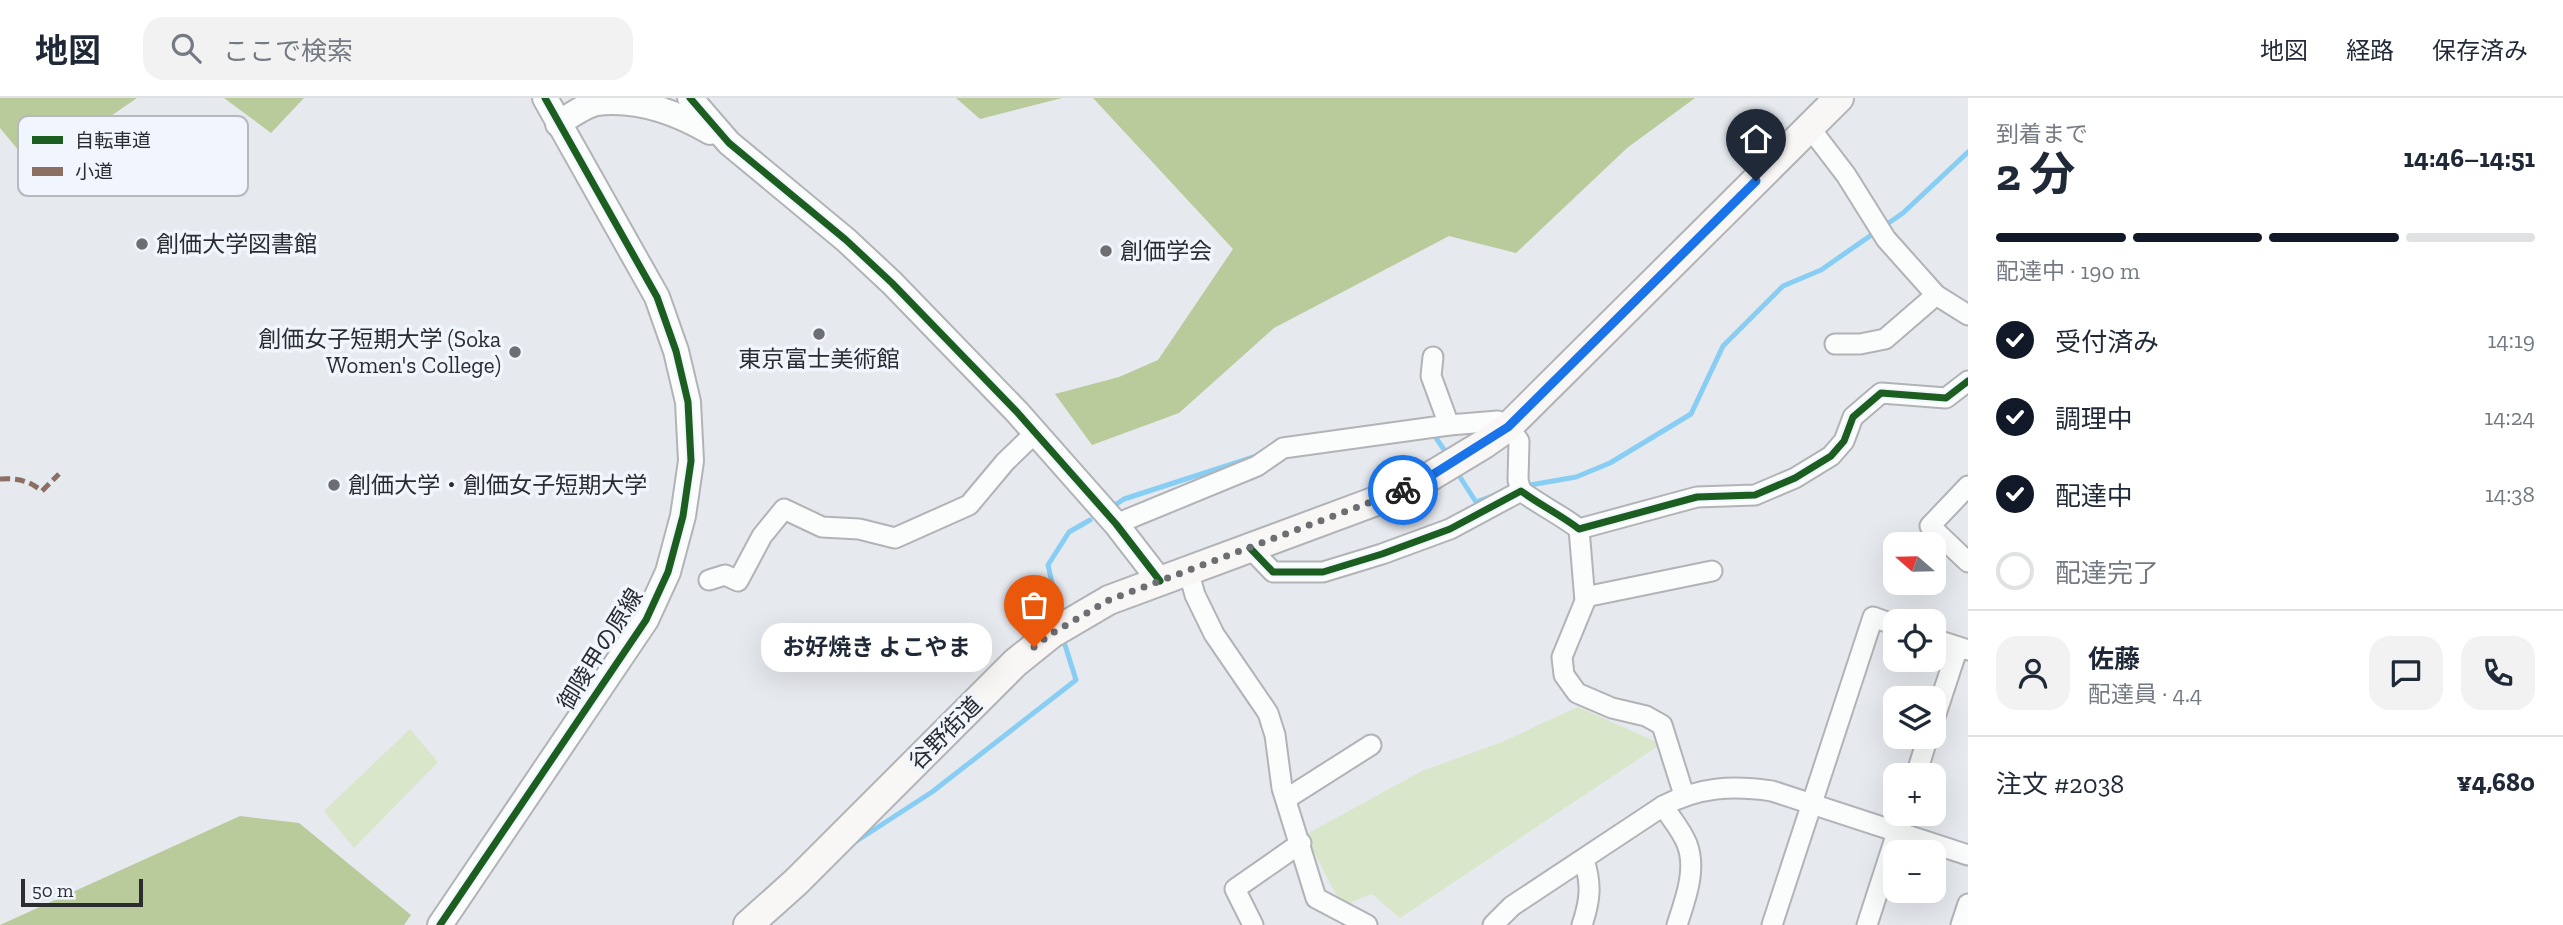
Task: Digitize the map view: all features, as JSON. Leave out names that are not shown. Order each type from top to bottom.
[{"type":"main road","name":"谷野街道","points":[[748,925],[796,882],[1034,647],[1051,634],[1109,600],[1421,482],[1508,427],[1839,98]]},
{"type":"street","name":"御陵甲の原線","points":[[440,925],[646,620],[668,572],[683,516],[691,461],[688,402],[676,351],[657,297],[545,98]]},
{"type":"street","points":[[690,98],[729,143],[846,240],[883,275],[1035,433],[1116,524],[1160,581]]},
{"type":"street","points":[[558,124],[596,103],[620,101],[649,104],[674,111],[729,143]]},
{"type":"street","points":[[1810,128],[1846,175],[1881,230],[1936,295],[1968,315]]},
{"type":"street","points":[[1835,344],[1860,344],[1885,339],[1936,295]]},
{"type":"street","points":[[1433,357],[1431,376],[1449,425]]},
{"type":"street","points":[[1580,529],[1697,498],[1755,495],[1795,478],[1831,456],[1844,442],[1853,417],[1881,393],[1946,398],[1968,382]]},
{"type":"street","points":[[1116,524],[1256,466],[1283,448],[1449,425],[1498,421],[1508,427],[1519,441],[1518,480],[1521,491],[1536,502],[1558,512],[1580,529],[1585,597],[1562,656],[1564,675],[1577,693],[1612,708],[1646,716],[1662,725],[1684,795]]},
{"type":"street","points":[[709,580],[724,575],[738,580],[762,536],[784,509],[822,527],[859,529],[895,538],[969,505],[1005,462],[1035,433]]},
{"type":"street","points":[[1968,486],[1930,526],[1968,562]]},
{"type":"street","points":[[1250,548],[1273,572],[1323,572],[1450,529],[1521,491]]},
{"type":"street","points":[[1188,570],[1195,595],[1214,634],[1268,713],[1275,735],[1282,788],[1316,898],[1367,925]]},
{"type":"street","points":[[1585,597],[1712,571]]},
{"type":"street","points":[[1772,925],[1873,617],[1883,621]]},
{"type":"street","points":[[1946,643],[1963,649],[1946,691]]},
{"type":"street","points":[[1286,799],[1371,745]]},
{"type":"street","points":[[1493,925],[1512,906],[1663,806],[1684,795],[1705,789],[1749,787],[1883,819]]},
{"type":"street","points":[[1663,806],[1687,843],[1691,865],[1688,892],[1677,925]]},
{"type":"street","points":[[1867,925],[1899,826]]},
{"type":"street","points":[[1906,826],[1968,855]]},
{"type":"street","points":[[1253,925],[1235,890],[1300,843]]},
{"type":"street","points":[[1582,925],[1590,892],[1590,880],[1584,860]]},
{"type":"street","points":[[1961,925],[1968,904]]},
{"type":"green space","points":[[0,98],[137,98],[111,116],[18,116],[18,150],[0,128]]},
{"type":"green space","points":[[224,98],[304,98],[271,133]]},
{"type":"green space","points":[[956,98],[1062,98],[980,119]]},
{"type":"green space","points":[[1093,98],[1695,98],[1627,148],[1516,253],[1449,236],[1274,328],[1179,413],[1092,445],[1055,394],[1119,377],[1158,360],[1233,249]]},
{"type":"green space","points":[[1578,707],[1661,744],[1400,918],[1372,894],[1342,906],[1305,835],[1422,771],[1502,742]]},
{"type":"green space","points":[[410,729],[438,762],[354,848],[324,811]]},
{"type":"green space","points":[[240,816],[299,823],[411,915],[404,925],[0,925]]},
{"type":"waterway","points":[[1530,485],[1576,477],[1610,463],[1691,414],[1723,346],[1783,286],[1821,270],[1903,213],[1968,152]]},
{"type":"waterway","points":[[1430,436],[1434,435],[1447,454]]},
{"type":"waterway","points":[[1115,505],[1124,499],[1257,456]]},
{"type":"waterway","points":[[1460,477],[1476,502],[1495,495]]},
{"type":"waterway","points":[[1057,605],[1048,565],[1069,532],[1090,520]]},
{"type":"waterway","points":[[855,842],[932,792],[1076,680],[1065,645]]},
{"type":"marked path","points":[[0,479],[22,480],[42,491],[59,474]]},
{"type":"cycle path","points":[[440,925],[646,620],[668,572],[683,516],[691,461],[688,402],[676,351],[657,297],[545,98]]},
{"type":"cycle path","points":[[690,98],[729,143],[846,240],[892,283],[1017,412],[1116,524],[1160,581]]},
{"type":"cycle path","points":[[1250,548],[1273,572],[1323,572],[1450,529],[1521,491],[1579,529],[1697,497],[1755,495],[1795,478],[1831,456],[1844,441],[1853,417],[1881,393],[1946,398],[1968,381]]},
{"type":"way so far","points":[[1034,647],[1081,615],[1109,600],[1403,490]]},
{"type":"place","name":"創価大学図書館","points":[[142,244]]},
{"type":"place","name":"創価学会","points":[[1106,251]]},
{"type":"place","name":"東京富士美術館","points":[[819,334]]},
{"type":"place","name":"創価女子短期大学 (Soka Women's College)","points":[[515,352]]},
{"type":"place","name":"創価大学・創価女子短期大学","points":[[334,485]]},
{"type":"place","name":"お好焼き よこやま","points":[[1034,647]]},
{"type":"route","points":[[1403,490],[1421,482],[1508,427],[1756,181]]}]
